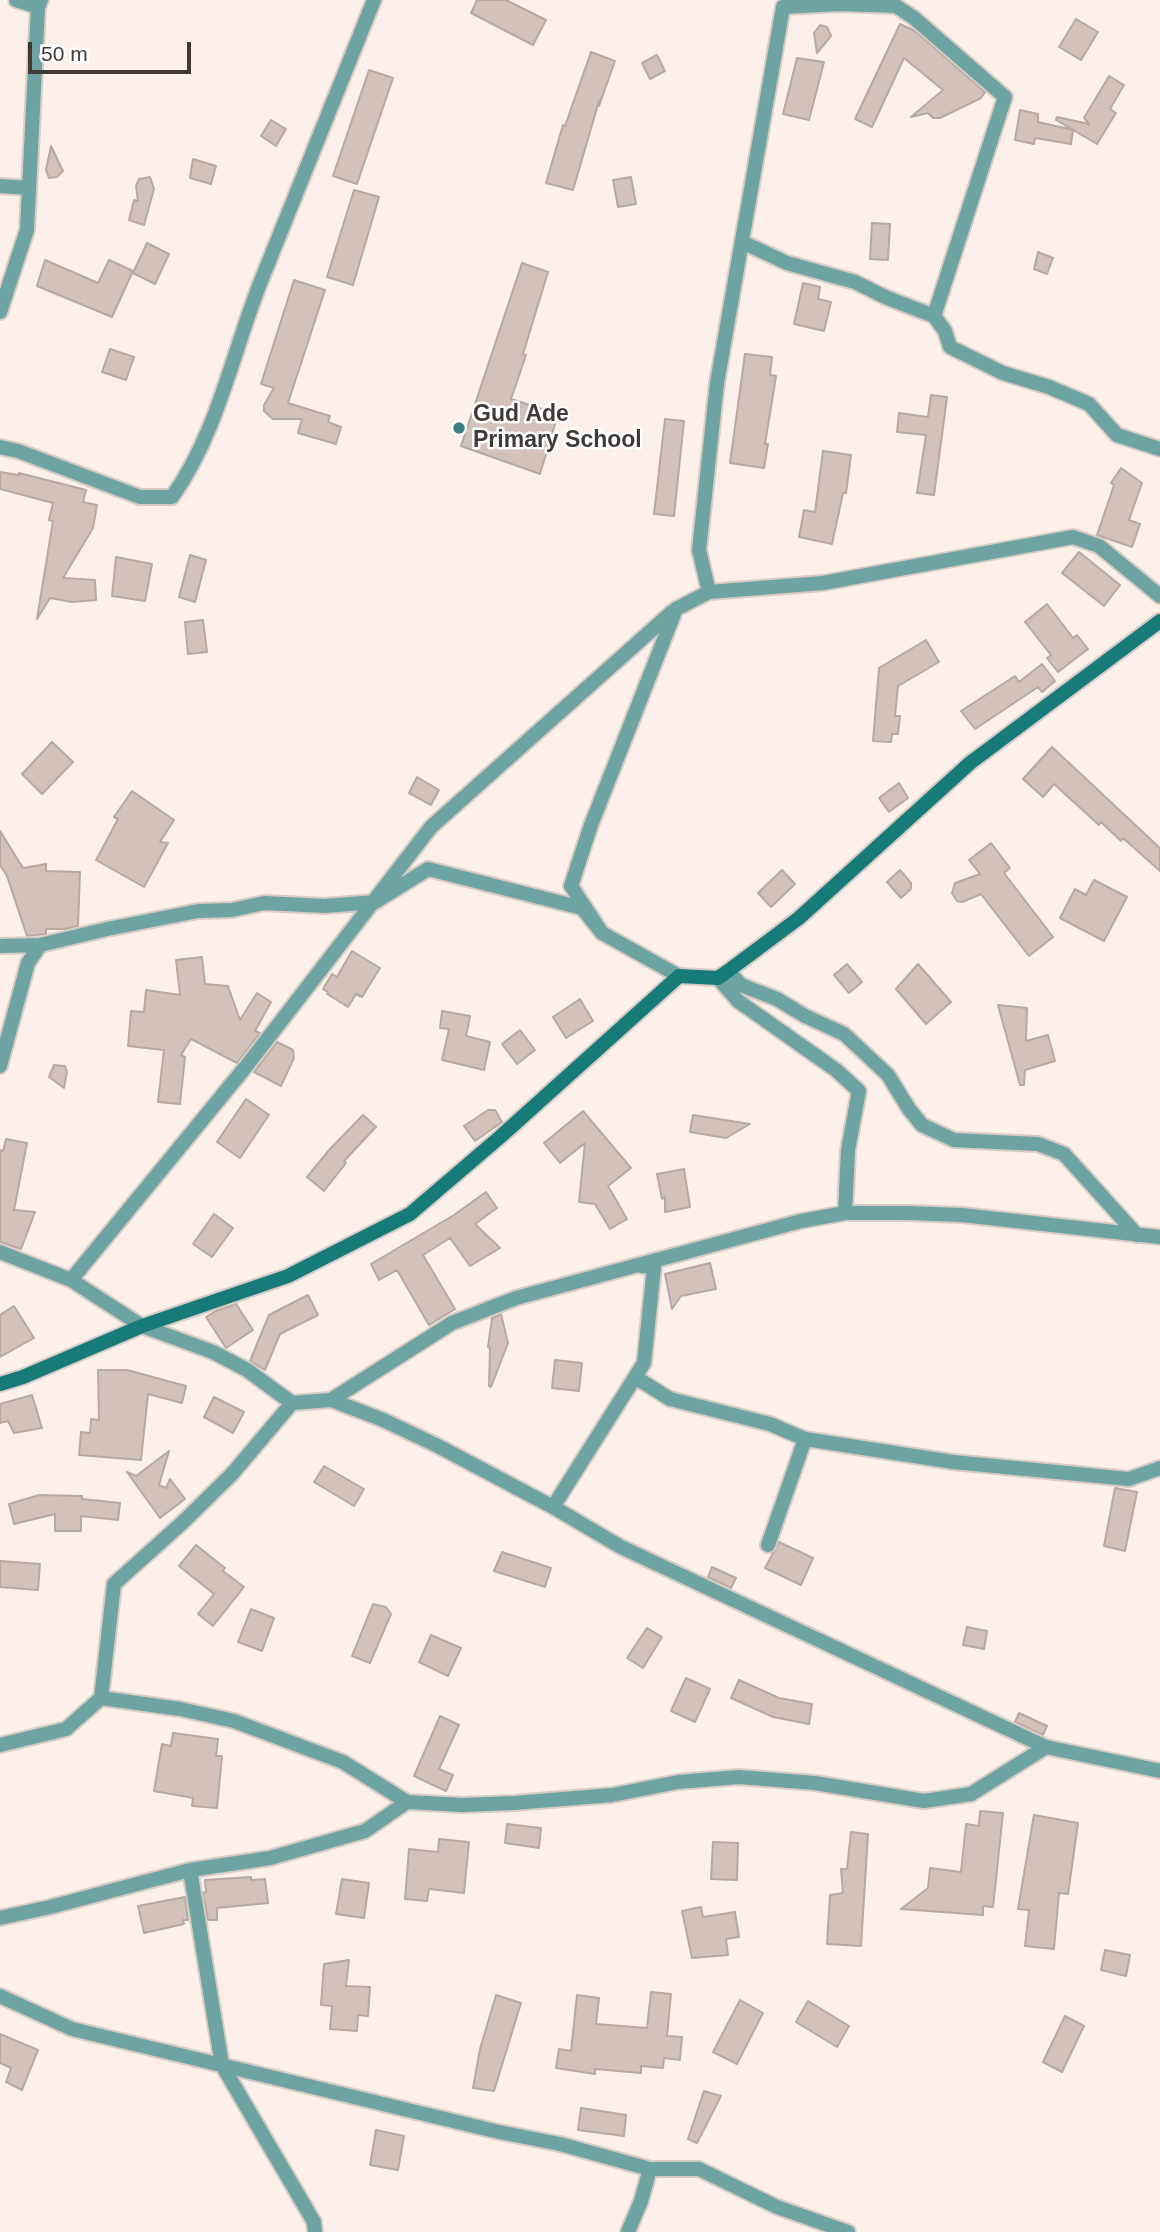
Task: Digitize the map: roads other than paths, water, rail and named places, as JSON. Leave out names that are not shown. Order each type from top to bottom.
[{"type":"street","points":[[0,312],[27,230],[39,4],[16,0]]},
{"type":"street","points":[[0,447],[140,497],[172,497],[189,473],[213,423],[260,284],[374,0]]},
{"type":"street","points":[[709,592],[699,550],[717,383],[784,4],[896,6],[914,18],[1006,97],[934,316]]},
{"type":"street","points":[[0,186],[29,188]]},
{"type":"street","points":[[743,242],[787,262],[855,282],[885,298],[934,316],[945,331],[950,347],[1003,373],[1049,387],[1089,404],[1117,435],[1160,449]]},
{"type":"street","points":[[71,1280],[248,1064],[431,827],[676,608],[709,592],[823,583],[1073,537],[1099,547],[1160,596]]},
{"type":"street","points":[[602,933],[571,886],[591,825],[676,608]]},
{"type":"street","points":[[0,946],[40,945],[198,911],[232,910],[264,903],[325,906],[374,902],[428,869],[582,908],[602,933],[679,976],[723,974],[799,918],[970,764],[1160,621]]},
{"type":"street","points":[[0,1066],[28,963],[40,945]]},
{"type":"street","points":[[723,974],[738,1001],[836,1070],[859,1091],[848,1150],[845,1213]]},
{"type":"street","points":[[723,974],[844,1034],[888,1074],[922,1125],[954,1140],[1038,1144],[1064,1154],[1137,1235]]},
{"type":"street","points":[[0,1384],[23,1377],[142,1326],[288,1276],[410,1214],[679,976]]},
{"type":"street","points":[[331,1400],[452,1323],[516,1298],[801,1221],[845,1213],[962,1215],[1160,1237]]},
{"type":"street","points":[[0,1252],[71,1280],[142,1326],[213,1352],[247,1370],[292,1403],[331,1400],[381,1419],[436,1445],[553,1507],[621,1547],[1046,1747],[1160,1771]]},
{"type":"street","points":[[553,1507],[644,1363],[654,1267],[633,1266]]},
{"type":"street","points":[[635,1377],[670,1399],[770,1424],[805,1439],[953,1462],[1129,1479],[1160,1468]]},
{"type":"street","points":[[0,1745],[66,1729],[101,1699],[114,1584],[232,1474],[292,1403]]},
{"type":"street","points":[[768,1545],[805,1439]]},
{"type":"street","points":[[101,1699],[180,1709],[234,1721],[343,1762],[407,1802],[461,1805],[612,1795],[678,1782],[739,1777],[815,1783],[924,1801],[971,1794],[1046,1747]]},
{"type":"street","points":[[0,1918],[190,1870],[270,1858],[365,1831],[407,1802]]},
{"type":"street","points":[[190,1870],[222,2065],[314,2222],[315,2232]]},
{"type":"street","points":[[0,1996],[72,2029],[499,2132],[559,2144],[650,2169],[699,2169],[776,2207],[848,2232]]},
{"type":"street","points":[[628,2232],[650,2169]]},
{"type":"place","name":"Gud Ade Primary School","points":[[459,428]]}]
